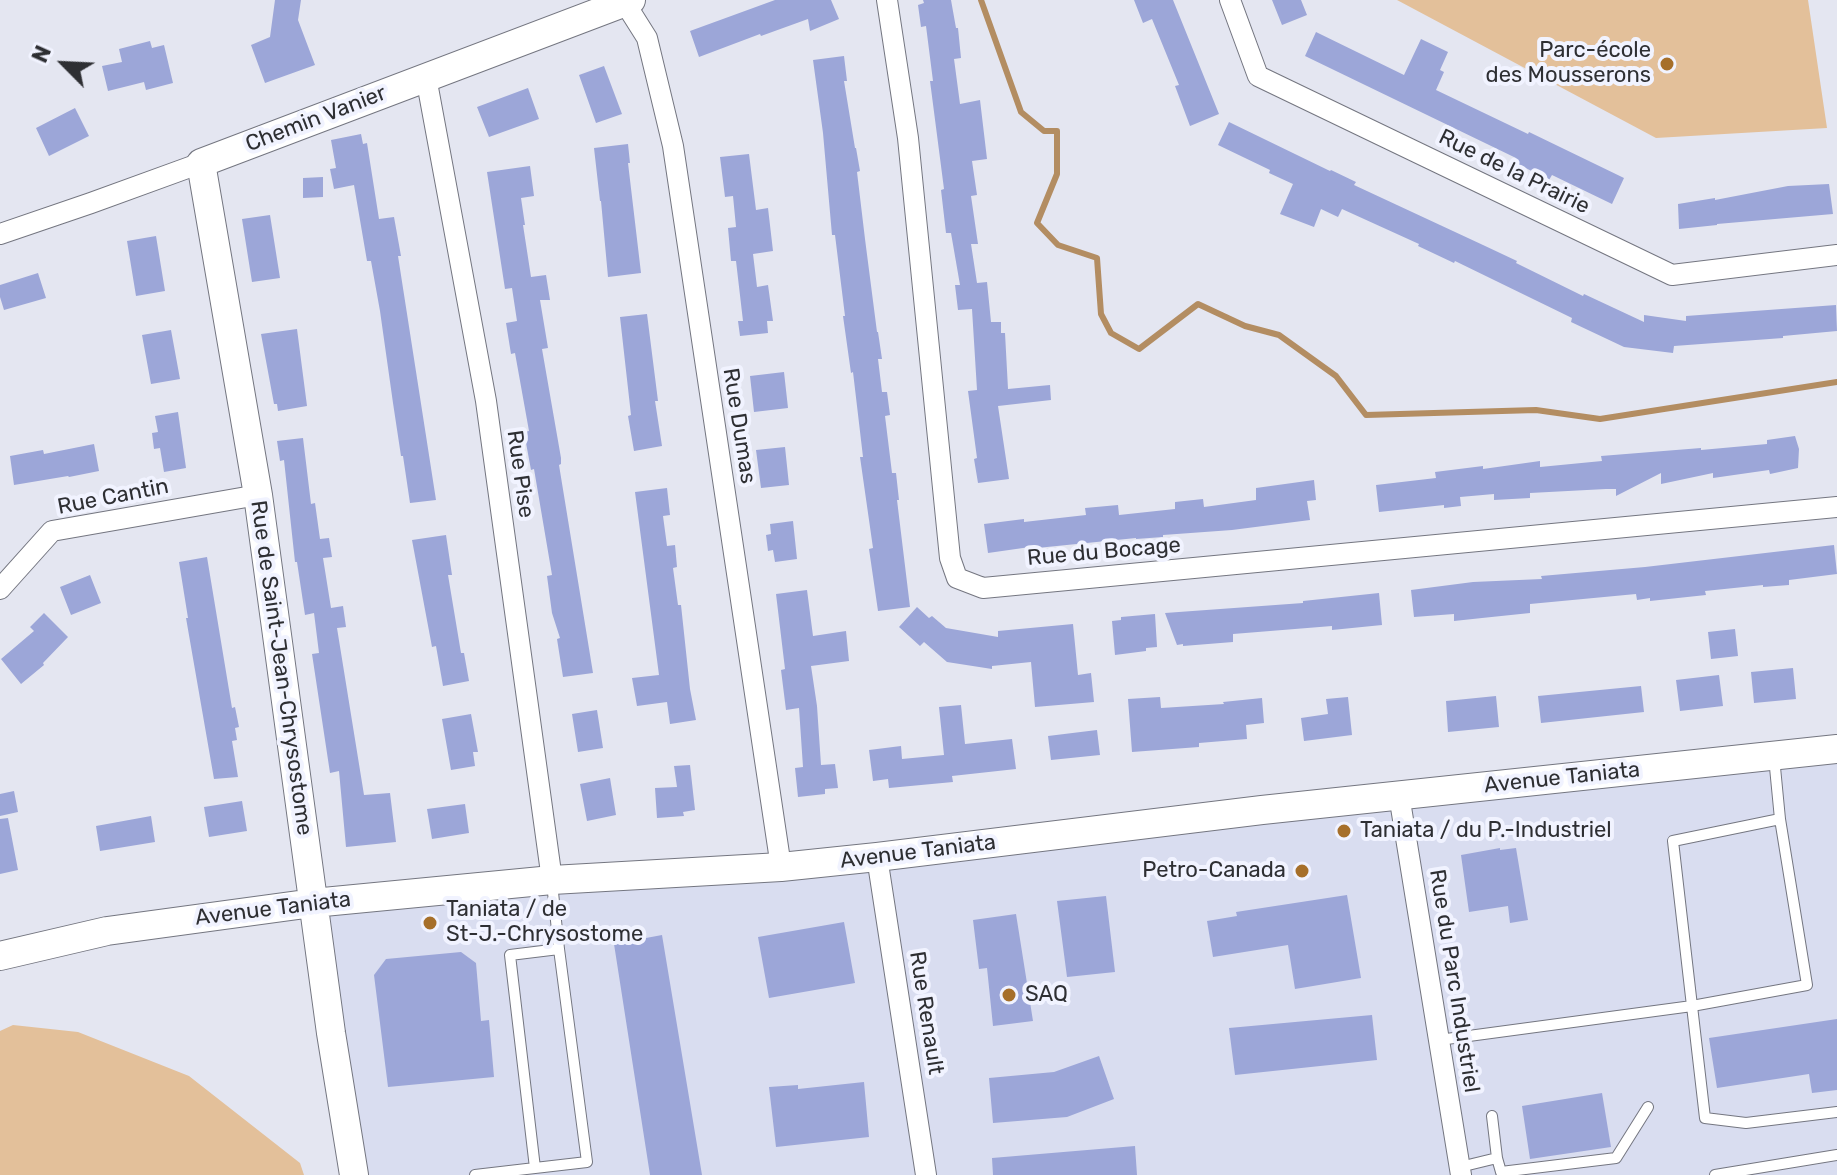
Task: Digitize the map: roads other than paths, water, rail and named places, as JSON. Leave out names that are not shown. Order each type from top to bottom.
[{"type":"main road","name":"Chemin Vanier","points":[[201,163],[626,1]]},
{"type":"main road","name":"Rue de Saint-Jean-Chrysostome","points":[[201,163],[258,495],[313,903],[354,1175]]},
{"type":"main road","name":"Avenue Taniata","points":[[0,956],[107,931],[313,903],[552,880],[781,867],[1399,795],[1837,749]]},
{"type":"street","name":"Rue du Bocage","points":[[887,0],[908,138],[950,558],[957,578],[983,588],[1837,507]]},
{"type":"street","name":"Rue de la Prairie","points":[[1230,0],[1258,76],[1672,275],[1837,255]]},
{"type":"street","name":"Rue Dumas","points":[[626,1],[647,38],[673,146],[781,867]]},
{"type":"street","name":"Rue Pise","points":[[426,77],[486,401],[552,880]]},
{"type":"street","name":"Chemin Vanier","points":[[0,234],[201,163]]},
{"type":"street","name":"Rue Cantin","points":[[0,589],[52,531],[258,495]]},
{"type":"street","name":"Rue du Parc Industriel","points":[[1399,795],[1460,1171]]},
{"type":"street","name":"Rue Renault","points":[[877,857],[926,1175]]},
{"type":"lane","points":[[1439,1040],[1692,1006],[1807,985],[1780,819],[1774,755]]},
{"type":"lane","points":[[1780,819],[1673,841],[1705,1118],[1746,1123],[1837,1112]]},
{"type":"lane","points":[[475,1175],[587,1162],[552,880]]},
{"type":"lane","points":[[535,1168],[510,955],[559,949]]},
{"type":"lane","points":[[1492,1116],[1501,1172],[1616,1158],[1648,1107]]},
{"type":"lane","points":[[1715,1175],[1837,1155]]},
{"type":"lane","points":[[1460,1171],[1497,1158]]},
{"type":"waterway","points":[[981,0],[1021,112],[1044,131],[1057,131],[1057,174],[1037,223],[1058,245],[1097,258],[1101,314],[1111,333],[1139,349],[1198,304],[1245,326],[1279,335],[1336,376],[1366,415],[1536,410],[1600,419],[1837,382]]},
{"type":"place","name":"Parc-école des Mousserons","points":[[1667,64]]},
{"type":"place","name":"Taniata / du P.-Industriel","points":[[1344,831]]},
{"type":"place","name":"Petro-Canada","points":[[1302,871]]},
{"type":"place","name":"Taniata / de St-J.-Chrysostome","points":[[430,923]]},
{"type":"place","name":"SAQ","points":[[1009,995]]}]
